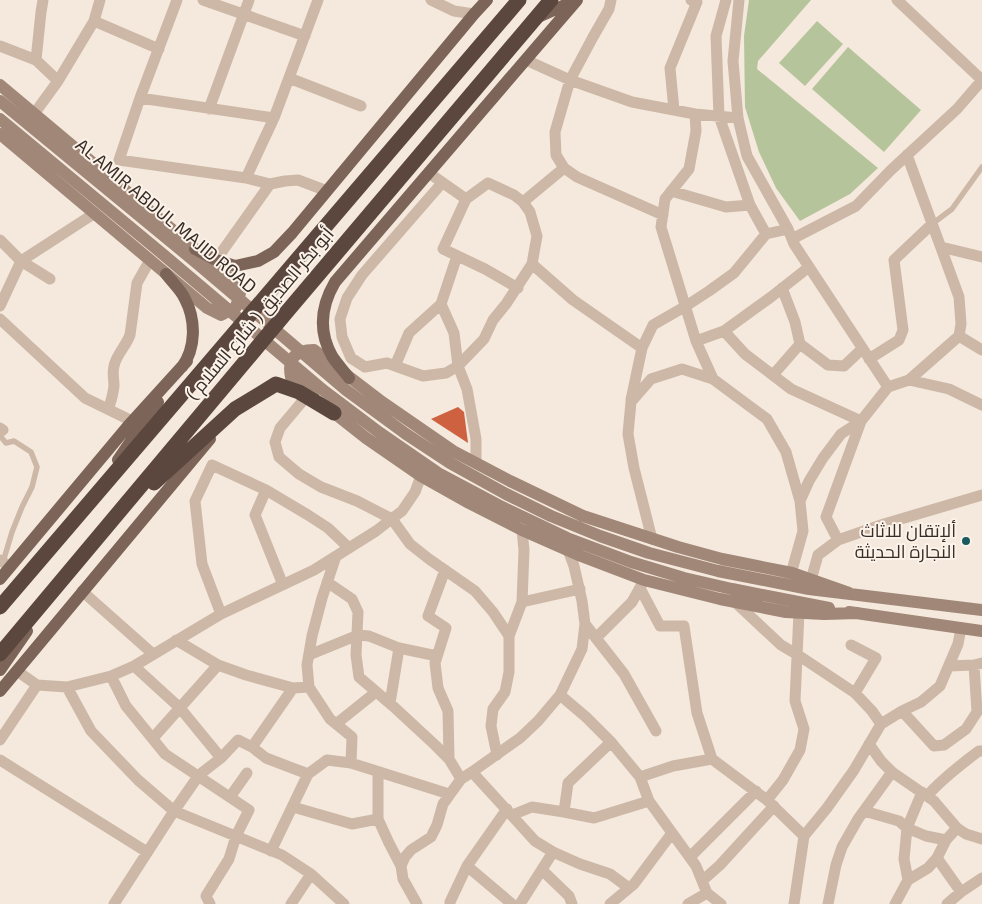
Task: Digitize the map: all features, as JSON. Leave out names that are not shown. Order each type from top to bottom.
[{"type":"highway","name":"( شارع السلام ) أبو بكر الصديق","points":[[0,607],[519,0]]},
{"type":"highway","name":"( شارع السلام ) أبو بكر الصديق","points":[[0,654],[279,320],[551,0]]},
{"type":"highway","points":[[112,521],[235,409],[276,384],[299,392],[334,413]]},
{"type":"main road","points":[[195,248],[216,260],[235,266],[258,261],[274,252],[487,0]]},
{"type":"main road","points":[[502,21],[507,0]]},
{"type":"main road","points":[[535,18],[576,0]]},
{"type":"main road","points":[[350,378],[333,358],[325,341],[322,323],[328,294],[335,282],[576,0]]},
{"type":"main road","points":[[0,85],[237,284],[240,293],[236,307],[221,315],[207,308],[0,134]]},
{"type":"main road","name":"AL AMIR ABDUL MAJID ROAD","points":[[0,101],[198,264],[346,390],[406,434],[450,463],[506,494],[559,519],[649,553],[718,571],[790,579]]},
{"type":"main road","name":"AL AMIR ABDUL MAJID ROAD","points":[[0,119],[323,390],[380,433],[438,473],[502,507],[567,538],[631,562],[732,590],[858,613]]},
{"type":"main road","points":[[90,501],[187,361],[192,343],[193,322],[185,299],[166,274]]},
{"type":"main road","points":[[982,610],[849,593],[810,584],[652,539],[583,516],[510,481],[445,446],[382,402],[314,350],[304,350],[293,357],[289,367],[291,377],[334,413],[421,476],[522,530],[642,584],[786,612],[858,613],[982,631]]},
{"type":"main road","points":[[0,579],[5,563],[187,361]]},
{"type":"main road","points":[[0,691],[235,409]]},
{"type":"main road","points":[[0,600],[42,556]]},
{"type":"main road","points":[[0,670],[68,574]]},
{"type":"street","points":[[36,60],[43,0]]},
{"type":"street","points":[[34,114],[58,81],[94,21],[100,0]]},
{"type":"street","points":[[177,0],[119,160],[246,178],[270,184],[298,180],[327,191]]},
{"type":"street","points":[[203,0],[305,36]]},
{"type":"street","points":[[209,109],[248,0]]},
{"type":"street","points":[[246,178],[274,118],[318,0]]},
{"type":"street","points":[[431,0],[454,12],[474,14]]},
{"type":"street","points":[[454,12],[462,0]]},
{"type":"street","points":[[611,0],[609,9],[570,80],[555,132],[556,155],[564,168],[577,177],[662,215]]},
{"type":"street","points":[[674,110],[670,68],[697,2],[691,0]]},
{"type":"street","points":[[726,0],[716,36],[719,116],[750,205],[766,234]]},
{"type":"street","points":[[739,0],[733,61],[738,118],[747,156],[809,267],[888,387]]},
{"type":"street","points":[[766,234],[790,234],[856,206],[956,109],[982,80],[897,0]]},
{"type":"street","points":[[94,21],[159,49]]},
{"type":"street","points":[[0,46],[36,60],[58,81]]},
{"type":"street","points":[[526,60],[570,80],[632,102],[695,114],[738,118]]},
{"type":"street","points":[[289,78],[361,106]]},
{"type":"street","points":[[140,98],[274,118]]},
{"type":"street","points":[[695,114],[696,131],[689,169],[665,199],[661,227],[696,340],[713,379]]},
{"type":"street","points":[[838,540],[826,517],[861,421],[888,387],[909,380],[959,336],[961,324],[959,298],[907,155]]},
{"type":"street","points":[[524,202],[564,168]]},
{"type":"street","points":[[429,173],[466,199]]},
{"type":"street","points":[[442,183],[362,275],[347,298],[340,319],[342,337],[351,358],[365,367],[387,363],[423,376],[446,373],[458,366],[484,339],[492,320],[518,288],[532,264],[537,236],[530,212],[524,202],[514,195],[488,183],[466,199],[443,249],[485,269],[518,288]]},
{"type":"street","points":[[216,260],[270,184]]},
{"type":"street","points":[[671,191],[726,207],[750,205]]},
{"type":"street","points":[[0,306],[21,261],[95,214]]},
{"type":"street","points":[[869,359],[899,340],[903,330],[894,260],[932,224]]},
{"type":"street","points":[[652,539],[634,468],[628,434],[631,402],[642,348],[653,325],[686,306],[734,273],[766,234]]},
{"type":"street","points":[[0,240],[21,261],[50,279]]},
{"type":"street","points":[[941,247],[982,257]]},
{"type":"street","points":[[395,366],[409,333],[441,304],[457,256]]},
{"type":"street","points":[[108,409],[113,394],[114,363],[127,343],[137,283],[150,260]]},
{"type":"street","points":[[532,264],[573,300],[642,348]]},
{"type":"street","points":[[696,340],[724,331],[809,267]]},
{"type":"street","points":[[782,288],[795,322],[800,344],[828,365],[844,366],[862,349]]},
{"type":"street","points":[[441,304],[454,333],[458,366],[467,389],[476,439],[476,463]]},
{"type":"street","points":[[0,319],[85,398],[132,421]]},
{"type":"street","points":[[724,331],[745,354],[791,389],[861,421]]},
{"type":"street","points":[[959,336],[982,350]]},
{"type":"street","points":[[772,375],[800,344]]},
{"type":"street","points":[[631,402],[651,379],[682,369],[713,379],[767,419],[786,452],[800,501],[803,531],[790,579]]},
{"type":"street","points":[[909,380],[949,389],[982,405]]},
{"type":"street","points":[[301,403],[280,428],[275,442],[279,457],[299,474],[321,487],[357,501],[392,519],[410,544],[475,591],[493,612],[509,636]]},
{"type":"street","points":[[800,501],[823,458],[841,434],[861,421]]},
{"type":"street","points":[[221,614],[202,564],[195,501],[212,465],[266,490],[308,515],[328,528],[349,548]]},
{"type":"street","points":[[17,672],[37,685],[67,687],[111,676],[134,666],[221,614],[314,570],[376,531],[402,511],[421,476]]},
{"type":"street","points":[[266,490],[255,515],[283,585]]},
{"type":"street","points":[[810,584],[818,555],[838,540],[884,524],[982,496]]},
{"type":"street","points":[[497,755],[491,726],[492,709],[505,692],[509,672],[509,636],[522,602],[524,550],[522,530]]},
{"type":"street","points":[[401,866],[411,850],[431,837],[437,825],[443,804],[461,779],[520,738],[538,721],[560,695],[582,649],[585,624],[580,589],[568,550]]},
{"type":"street","points":[[336,556],[312,636],[308,665],[309,687],[330,718],[352,737],[352,763]]},
{"type":"street","points":[[445,570],[428,616],[446,628],[435,663],[438,688],[448,711],[449,759]]},
{"type":"street","points":[[327,582],[352,599],[358,612],[356,655],[358,677],[390,703],[449,759],[461,779]]},
{"type":"street","points":[[596,638],[632,602],[642,584]]},
{"type":"street","points":[[642,584],[660,626],[684,626],[698,712],[712,759],[771,803],[804,836]]},
{"type":"street","points":[[522,602],[580,589]]},
{"type":"street","points":[[82,591],[152,654]]},
{"type":"street","points":[[735,602],[781,646],[856,693],[881,724]]},
{"type":"street","points":[[702,881],[720,865],[771,803],[800,750],[804,729],[795,701],[799,612]]},
{"type":"street","points":[[585,624],[624,674],[656,731]]},
{"type":"street","points":[[794,904],[804,836],[854,770],[881,724],[921,702],[940,686],[958,644],[961,628]]},
{"type":"street","points":[[309,655],[358,635],[369,636],[399,648],[437,656]]},
{"type":"street","points":[[176,640],[218,665],[246,675],[293,688],[309,687]]},
{"type":"street","points":[[852,645],[876,658],[856,693]]},
{"type":"street","points":[[390,703],[399,648]]},
{"type":"street","points":[[902,711],[934,746],[944,745],[966,729],[980,711],[978,664],[949,666]]},
{"type":"street","points":[[153,738],[218,665]]},
{"type":"street","points":[[134,666],[180,708],[221,758]]},
{"type":"street","points":[[111,676],[126,706],[165,754],[249,810],[236,836],[229,859],[206,901]]},
{"type":"street","points":[[0,740],[37,685]]},
{"type":"street","points":[[67,687],[91,730],[138,780],[174,811],[282,855],[311,874],[344,904]]},
{"type":"street","points":[[252,747],[293,688]]},
{"type":"street","points":[[336,724],[376,692]]},
{"type":"street","points":[[560,695],[611,742],[640,777],[650,802],[696,866],[707,893],[721,904]]},
{"type":"street","points":[[114,904],[199,776],[221,758],[238,740],[252,747],[266,758],[308,774]]},
{"type":"street","points":[[564,812],[568,783],[611,742]]},
{"type":"street","points":[[869,744],[880,761],[892,772],[934,801],[957,828],[966,834],[982,839]]},
{"type":"street","points":[[908,880],[904,859],[907,828],[925,794],[978,751],[982,751]]},
{"type":"street","points":[[640,777],[673,766],[712,759]]},
{"type":"street","points":[[0,760],[147,852]]},
{"type":"street","points":[[271,851],[308,774],[327,760],[352,763],[449,794]]},
{"type":"street","points":[[378,772],[378,820],[401,866],[403,878],[417,904]]},
{"type":"street","points":[[472,772],[535,841],[553,852],[580,864],[610,874],[629,888]]},
{"type":"street","points":[[828,904],[842,847],[864,811],[892,772]]},
{"type":"street","points":[[230,797],[247,773]]},
{"type":"street","points":[[690,857],[756,791]]},
{"type":"street","points":[[450,904],[467,866],[509,812],[532,806],[594,818],[650,802]]},
{"type":"street","points":[[293,807],[352,824],[378,820]]},
{"type":"street","points":[[864,811],[899,821],[907,828],[926,836],[946,840]]},
{"type":"street","points":[[895,904],[908,880],[928,868],[937,858],[946,840],[957,828]]},
{"type":"street","points":[[610,904],[634,884],[672,833]]},
{"type":"street","points":[[520,904],[553,852]]},
{"type":"street","points":[[937,858],[961,892]]},
{"type":"street","points":[[467,866],[512,904]]},
{"type":"street","points":[[542,870],[569,896],[572,904]]},
{"type":"street","points":[[291,904],[311,874]]},
{"type":"street","points":[[947,904],[982,878]]},
{"type":"street","points":[[688,904],[707,893]]},
{"type":"lane","points":[[932,224],[952,209],[982,167]]},
{"type":"lane","points":[[1,429],[1,437],[6,443],[14,441],[31,452],[37,467],[32,487],[12,532],[5,563]]},
{"type":"green space","points":[[749,0],[811,0],[758,61],[757,69],[878,168],[850,194],[800,221],[776,188],[759,152],[745,107],[744,36]]},
{"type":"green space","points":[[817,21],[843,44],[805,86],[779,63]]},
{"type":"green space","points":[[848,47],[921,110],[884,152],[812,89]]},
{"type":"building","points":[[458,407],[464,412],[468,443],[431,419]]},
{"type":"place","name":"ألإتقان للاثاث النجارة الحديثة","points":[[966,541]]}]
